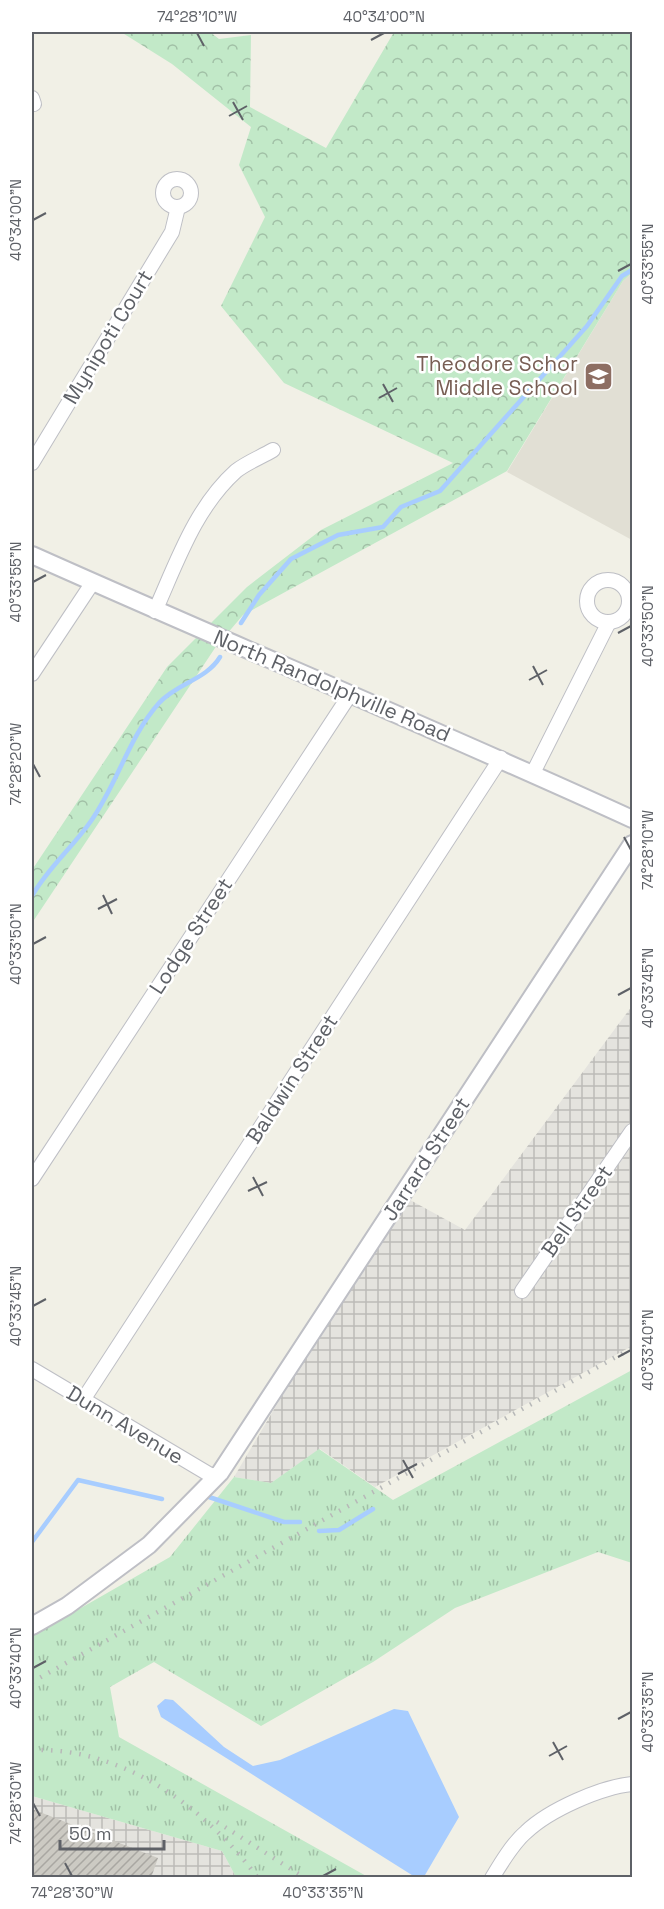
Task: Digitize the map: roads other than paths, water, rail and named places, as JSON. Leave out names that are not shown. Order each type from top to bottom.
[{"type":"street","name":"Mynipoti Court","points":[[32,463],[172,232],[178,207]]},
{"type":"street","points":[[155,611],[190,532],[208,501],[238,470],[273,450]]},
{"type":"street","name":"North Randolphville Road","points":[[32,555],[155,611],[501,758],[633,819]]},
{"type":"street","points":[[32,674],[93,582]]},
{"type":"street","points":[[533,773],[609,622]]},
{"type":"street","name":"Lodge Street","points":[[32,1179],[351,693]]},
{"type":"street","name":"Baldwin Street","points":[[83,1400],[501,758]]},
{"type":"street","name":"Jarrard Street","points":[[32,1626],[67,1606],[149,1545],[220,1473],[633,844]]},
{"type":"street","name":"Bell Street","points":[[522,1291],[627,1152],[633,1131]]},
{"type":"street","name":"Dunn Avenue","points":[[32,1369],[212,1476],[220,1473]]},
{"type":"street","points":[[492,1878],[525,1832],[565,1807],[615,1785],[633,1784]]},
{"type":"water","points":[[165,1699],[173,1700],[224,1747],[253,1766],[280,1760],[394,1709],[408,1711],[459,1817],[425,1875],[415,1877],[161,1717],[157,1706]]},
{"type":"waterway","points":[[241,623],[259,595],[291,559],[338,535],[383,527],[401,507],[440,491],[587,326],[622,276],[632,270]]},
{"type":"waterway","points":[[32,896],[45,876],[91,821],[139,731],[159,703],[166,696],[207,671],[220,657]]},
{"type":"waterway","points":[[32,1542],[78,1480],[162,1499]]},
{"type":"waterway","points":[[209,1497],[284,1522],[300,1522]]},
{"type":"waterway","points":[[319,1531],[339,1530],[373,1509]]},
{"type":"railway","points":[[32,1682],[632,1348]]},
{"type":"railway","points":[[32,1750],[66,1752],[98,1759],[130,1771],[160,1787],[214,1828],[258,1878]]},
{"type":"railway","points":[[217,1822],[305,1878]]},
{"type":"place","name":"Theodore Schor Middle School","points":[[599,376]]}]
